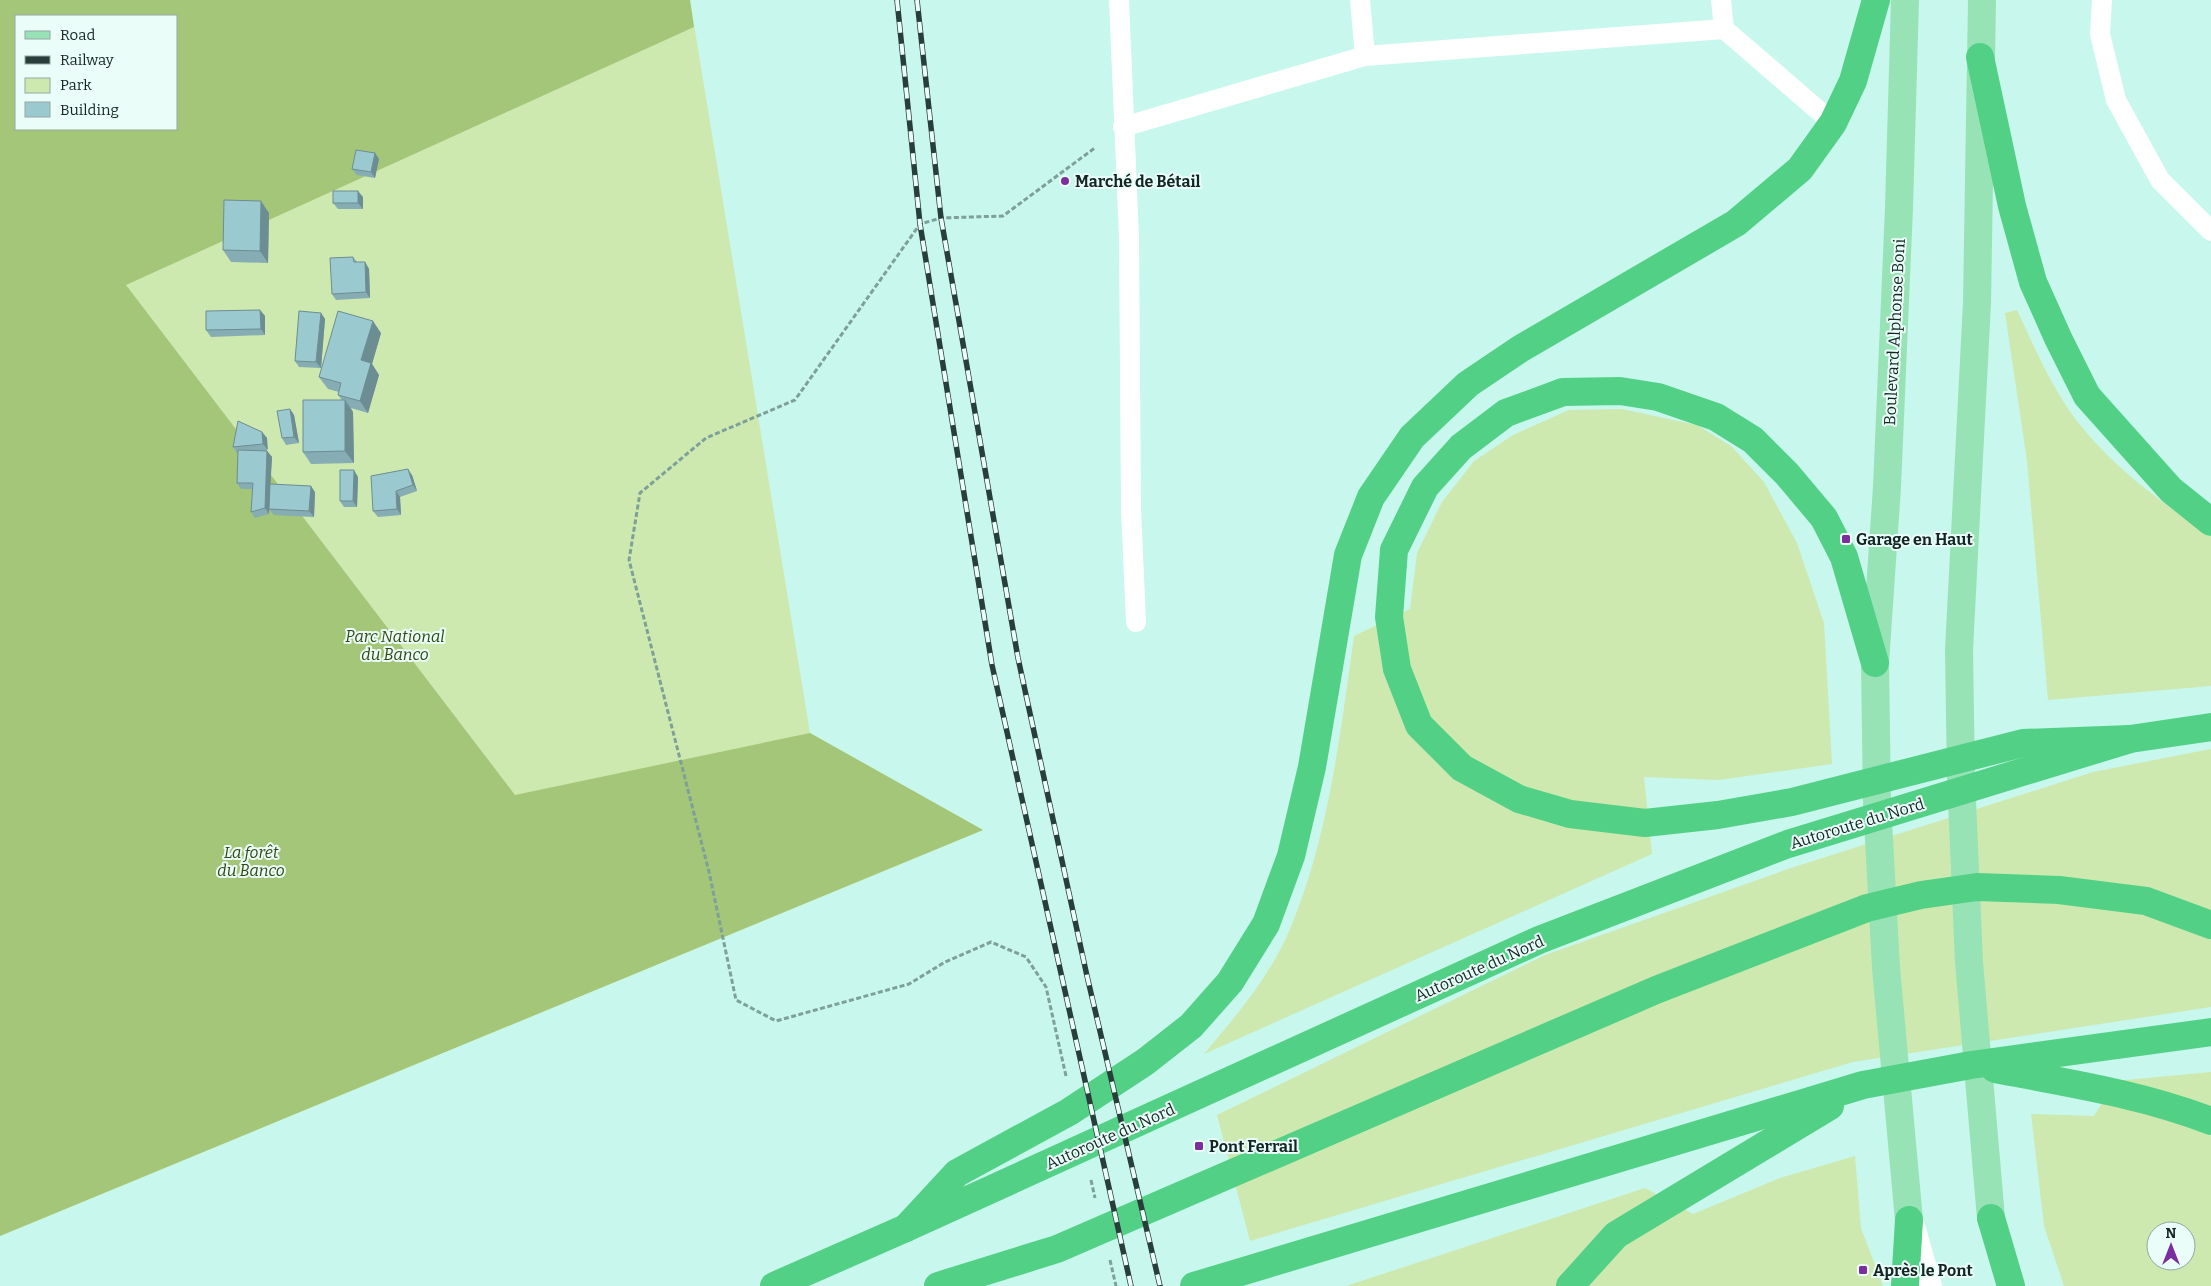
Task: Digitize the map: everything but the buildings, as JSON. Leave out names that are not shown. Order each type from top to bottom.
[{"type":"highway","points":[[906,1228],[957,1173],[1069,1112],[1145,1062],[1191,1026],[1230,982],[1266,924],[1291,856],[1312,767],[1348,555],[1370,497],[1412,437],[1468,384],[1520,349],[1736,223],[1800,169],[1833,123],[1853,81],[1876,0]]},
{"type":"highway","points":[[1980,56],[2012,206],[2033,282],[2058,338],[2087,396],[2171,490],[2211,522]]},
{"type":"highway","points":[[1875,663],[1844,557],[1824,518],[1787,474],[1753,440],[1716,417],[1658,397],[1620,391],[1563,392],[1506,413],[1461,447],[1425,487],[1394,550],[1389,617],[1397,669],[1420,725],[1462,768],[1519,799],[1570,814],[1645,823],[1718,815],[1792,802],[2023,743],[2130,739]]},
{"type":"highway","name":"Autoroute du Nord","points":[[774,1286],[906,1228],[1539,940],[1788,844],[2130,739],[2211,726]]},
{"type":"highway","points":[[938,1286],[1057,1249],[1656,990],[1867,908],[1921,895],[1977,887],[2059,890],[2146,901],[2211,925]]},
{"type":"highway","points":[[1194,1286],[1863,1085],[1972,1065],[2211,1032]]},
{"type":"highway","points":[[1972,1065],[2112,1091],[2211,1121]]},
{"type":"highway","points":[[1570,1286],[1616,1235],[1863,1085]]},
{"type":"highway","points":[[1991,1218],[2011,1286]]},
{"type":"highway","points":[[1905,1286],[1909,1220]]},
{"type":"main road","name":"Boulevard Alphonse Boni","points":[[1905,0],[1888,477],[1875,663],[1877,802],[1886,958],[1909,1220]]},
{"type":"main road","points":[[1982,0],[1977,303],[1959,650],[1961,778],[1969,962],[1991,1218],[2002,1286]]},
{"type":"main road","points":[[1909,1220],[1928,1286]]},
{"type":"lane","points":[[1119,0],[1129,237],[1131,508],[1136,622]]},
{"type":"lane","points":[[1360,0],[1365,56]]},
{"type":"lane","points":[[1722,0],[1724,29]]},
{"type":"lane","points":[[2102,0],[2100,34],[2116,100],[2160,180],[2211,231]]},
{"type":"lane","points":[[1123,127],[1365,56],[1724,29],[1833,123]]},
{"type":"path","points":[[1046,987],[1026,957],[992,942],[945,962],[909,984],[776,1021],[736,1000],[709,872],[629,560],[640,493],[706,438],[795,400],[920,224],[941,218],[1002,216],[1123,127]]},
{"type":"green space","name":"La forêt du Banco","points":[[0,0],[690,0],[810,733],[983,830],[0,1236]]},
{"type":"green space","name":"La forêt du Banco","points":[[0,0],[690,0],[694,27],[126,285],[515,795],[810,733],[983,830],[0,1236]]},
{"type":"green space","points":[[2017,310],[2059,395],[2091,438],[2122,469],[2156,497],[2211,533],[2211,686],[2048,700],[2027,461],[2005,313]]},
{"type":"green space","points":[[1622,409],[1697,425],[1731,446],[1764,482],[1797,543],[1824,623],[1832,764],[1719,780],[1644,777],[1652,854],[1204,1054],[1240,1010],[1273,963],[1290,929],[1303,894],[1324,822],[1338,748],[1354,636],[1410,609],[1417,553],[1442,502],[1474,461],[1513,435],[1569,410]]},
{"type":"green space","points":[[2211,749],[2211,1007],[1853,1062],[1250,1241],[1217,1115],[1545,955],[1791,868],[2093,772]]},
{"type":"green space","points":[[2211,1072],[2211,1286],[2064,1286],[2044,1226],[2031,1114],[2094,1116],[2115,1081]]},
{"type":"green space","points":[[1855,1156],[1861,1228],[1883,1286],[1346,1286],[1645,1188],[1693,1214],[1780,1178]]},
{"type":"railway","points":[[897,0],[920,224],[992,665],[1131,1286]]},
{"type":"railway","points":[[917,0],[941,218],[1018,658],[1087,976],[1160,1286]]},
{"type":"place","name":"Marché de Bétail","points":[[1065,181]]},
{"type":"place","name":"Garage en Haut","points":[[1846,539]]},
{"type":"place","name":"Pont Ferrail","points":[[1199,1146]]},
{"type":"place","name":"Après le Pont","points":[[1863,1270]]},
{"type":"park label","name":"Parc National du Banco","points":[[395,645]]}]
